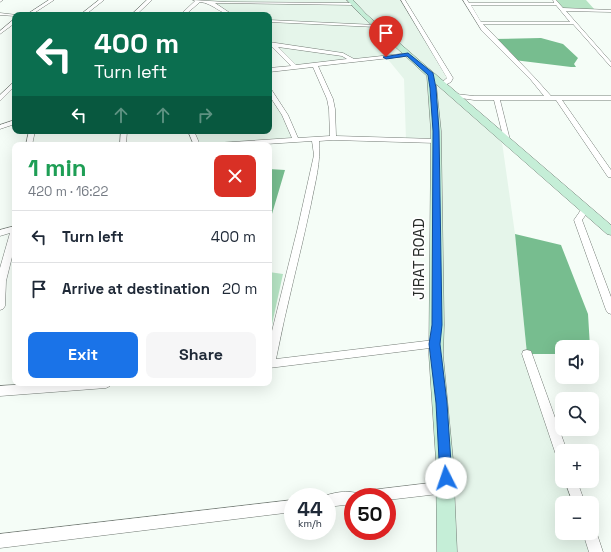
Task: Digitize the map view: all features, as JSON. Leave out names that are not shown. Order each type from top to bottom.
[{"type":"main road","points":[[352,2],[376,26],[611,231]]},
{"type":"main road","name":"JIRAT ROAD","points":[[431,74],[436,141],[437,325],[434,344],[441,403],[447,487],[446,552]]},
{"type":"street","points":[[33,12],[52,0]]},
{"type":"street","points":[[86,12],[102,0]]},
{"type":"street","points":[[136,12],[150,0]]},
{"type":"street","points":[[195,0],[210,2],[352,2]]},
{"type":"street","points":[[185,12],[199,0]]},
{"type":"street","points":[[402,0],[450,78],[449,81],[443,84]]},
{"type":"street","points":[[554,0],[611,65]]},
{"type":"street","points":[[210,2],[226,12]]},
{"type":"street","points":[[466,2],[558,4]]},
{"type":"street","points":[[466,2],[489,35],[533,79],[550,99]]},
{"type":"street","points":[[562,9],[611,10]]},
{"type":"street","points":[[0,14],[12,15]]},
{"type":"street","points":[[272,21],[376,26]]},
{"type":"street","points":[[0,33],[12,23]]},
{"type":"street","points":[[480,24],[575,23]]},
{"type":"street","points":[[272,45],[343,55],[354,61]]},
{"type":"street","points":[[272,46],[295,67]]},
{"type":"street","points":[[272,70],[408,54]]},
{"type":"street","points":[[315,65],[330,99],[332,109],[333,138]]},
{"type":"street","points":[[0,98],[12,86]]},
{"type":"street","points":[[272,95],[285,115],[296,140]]},
{"type":"street","points":[[456,96],[497,99],[611,98]]},
{"type":"street","points":[[497,99],[507,140]]},
{"type":"street","points":[[558,99],[611,175]]},
{"type":"street","points":[[0,126],[12,123]]},
{"type":"street","points":[[264,142],[333,138],[436,141]]},
{"type":"street","points":[[272,353],[277,326],[302,231],[317,156],[315,139]]},
{"type":"street","points":[[586,209],[578,220],[611,310]]},
{"type":"street","points":[[0,232],[12,230]]},
{"type":"street","points":[[0,306],[1,281],[12,240]]},
{"type":"street","points":[[272,364],[434,344]]},
{"type":"street","points":[[526,354],[558,444]]},
{"type":"street","points":[[0,390],[61,386]]},
{"type":"street","points":[[396,493],[447,487]]},
{"type":"street","points":[[0,541],[284,507]]},
{"type":"street","points":[[592,540],[596,552]]},
{"type":"shaded area","points":[[199,0],[403,0],[450,78],[443,84],[501,135],[515,234],[527,354],[555,432],[555,436],[557,436],[559,444],[555,444],[555,488],[577,488],[579,496],[555,496],[555,540],[595,540],[600,552],[447,552],[436,141],[406,140],[404,79],[386,57],[295,67],[272,45],[272,12],[226,12],[210,2]]},
{"type":"shaded area","points":[[554,0],[586,0],[595,10],[562,9]]},
{"type":"shaded area","points":[[541,38],[563,44],[578,58],[574,64],[576,67],[514,60],[492,39]]},
{"type":"shaded area","points":[[272,96],[296,140],[256,142],[196,142],[192,134],[272,134]]},
{"type":"shaded area","points":[[272,169],[285,170],[272,214]]},
{"type":"shaded area","points":[[515,234],[561,245],[588,314],[590,340],[555,340],[555,354],[527,354]]},
{"type":"shaded area","points":[[272,272],[283,274],[272,324]]},
{"type":"route","points":[[386,57],[408,54],[431,74],[433,88],[436,131],[437,264],[437,325],[434,344],[441,403],[446,478]]}]
